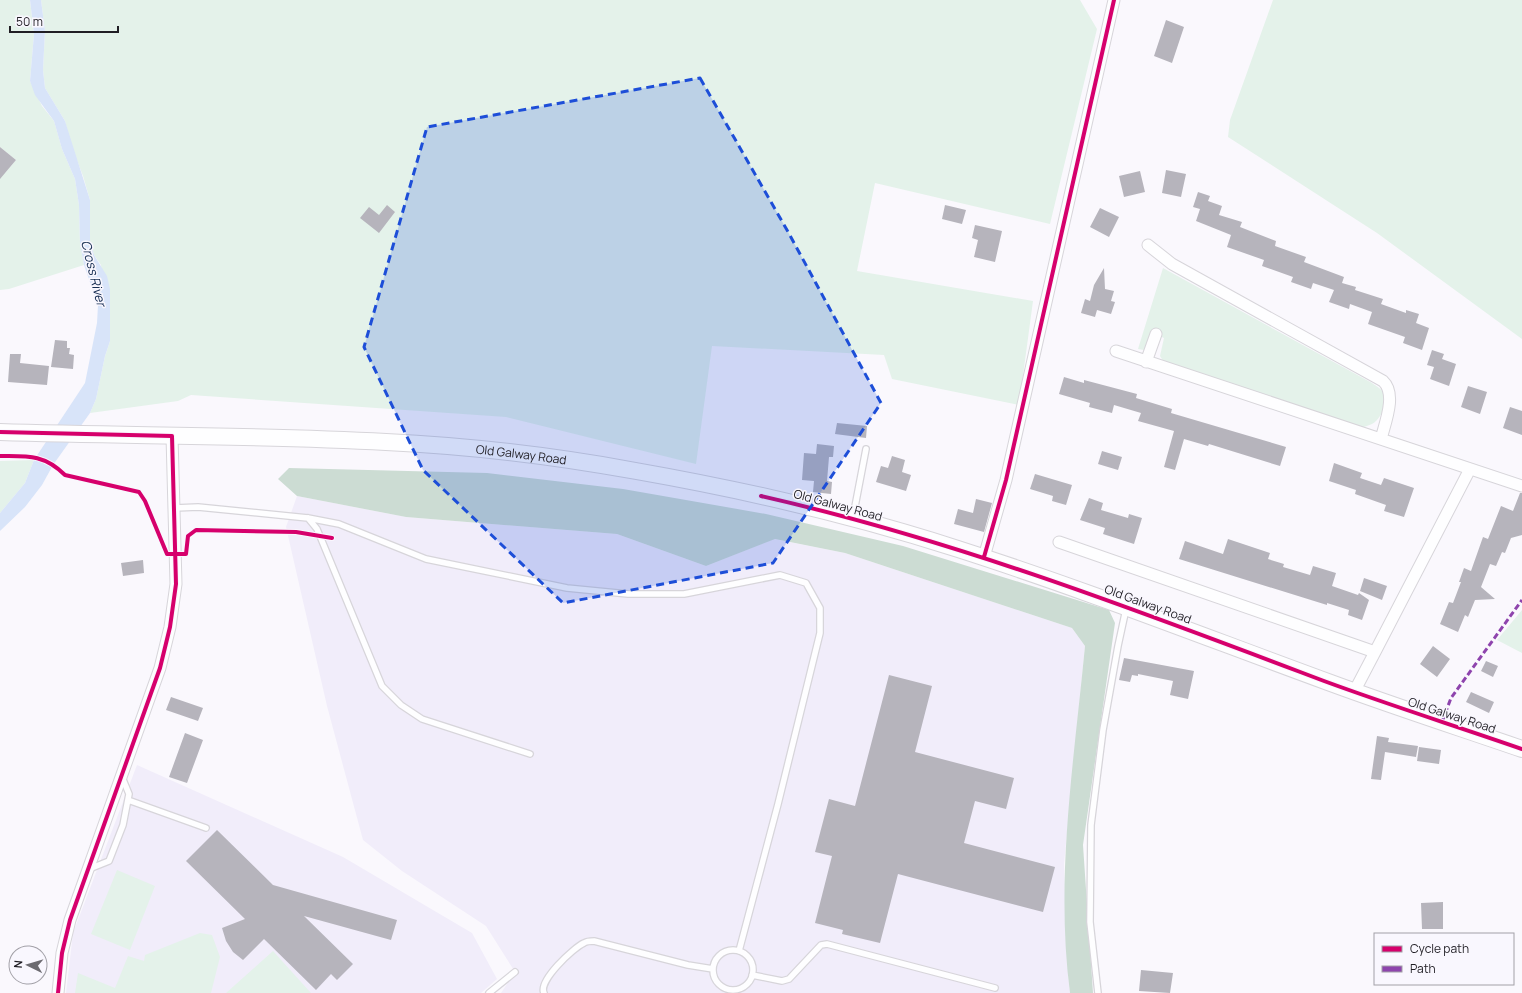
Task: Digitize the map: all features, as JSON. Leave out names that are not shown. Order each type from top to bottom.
[{"type":"main road","name":"Old Galway Road","points":[[0,432],[387,442],[514,452],[634,471],[718,487],[914,535],[984,557],[1127,607],[1354,692],[1522,749]]},
{"type":"street","points":[[984,557],[1006,480],[1114,0]]},
{"type":"street","points":[[1148,245],[1172,264],[1383,381],[1388,386],[1390,396],[1381,439]]},
{"type":"street","points":[[1146,362],[1156,334]]},
{"type":"street","points":[[1116,351],[1522,486]]},
{"type":"street","points":[[58,993],[62,953],[70,920],[160,668],[170,627],[176,584],[172,436]]},
{"type":"street","points":[[1354,692],[1470,469]]},
{"type":"street","points":[[1059,542],[1375,652]]},
{"type":"lane","points":[[853,520],[866,449]]},
{"type":"lane","points":[[175,508],[198,507],[308,518],[339,524],[426,559],[567,588],[628,594],[684,594],[780,575],[806,583],[820,608],[820,633],[778,804],[739,951]]},
{"type":"lane","points":[[308,518],[317,528],[382,686],[401,705],[422,719],[530,754]]},
{"type":"lane","points":[[1098,993],[1090,922],[1091,825],[1103,730],[1118,646],[1127,607]]},
{"type":"lane","points":[[88,869],[109,861],[123,825],[129,794],[122,775]]},
{"type":"lane","points":[[128,800],[206,828]]},
{"type":"lane","points":[[544,993],[542,990],[545,980],[585,942],[594,941],[688,965],[713,969]]},
{"type":"lane","points":[[752,975],[782,981],[789,979],[821,945],[827,944],[995,988]]},
{"type":"lane","points":[[732,950],[744,953],[752,963],[752,975],[750,981],[741,989],[728,992],[717,983],[714,978],[713,969],[716,960],[720,955],[732,950]]},
{"type":"lane","points":[[489,993],[515,972]]},
{"type":"highlighted area","points":[[700,78],[787,230],[881,403],[773,563],[563,603],[423,470],[364,347],[427,127]]},
{"type":"shaded area","points":[[0,0],[30,0],[34,34],[30,81],[42,106],[54,121],[62,149],[75,179],[79,205],[80,243],[84,265],[9,289],[0,290],[0,169],[5,173],[16,160],[0,147]]},
{"type":"shaded area","points":[[41,0],[1080,0],[1097,29],[1050,224],[875,183],[857,271],[1033,301],[1019,405],[892,379],[884,355],[712,346],[696,464],[506,417],[191,395],[178,401],[90,413],[96,399],[105,356],[110,341],[101,265],[94,255],[90,241],[90,200],[83,176],[70,142],[65,121],[45,88],[43,70],[45,31]]},
{"type":"shaded area","points":[[1273,0],[1522,0],[1522,339],[1377,233],[1228,137],[1230,120]]},
{"type":"shaded area","points":[[1163,268],[1377,386],[1383,392],[1385,398],[1384,406],[1378,419],[1372,424],[1359,428],[1165,364],[1160,356],[1164,338],[1152,333],[1144,350],[1138,349]]},
{"type":"shaded area","points":[[34,460],[25,483],[0,513],[0,461]]},
{"type":"shaded area","points":[[289,468],[487,473],[623,489],[766,514],[903,546],[1109,610],[1115,623],[1083,845],[1093,993],[1070,993],[1066,950],[1064,906],[1065,863],[1071,776],[1085,646],[1072,628],[845,553],[775,539],[706,566],[617,534],[406,517],[297,496],[278,479]]},
{"type":"shaded area","points":[[297,496],[406,517],[617,534],[706,566],[774,539],[845,553],[1072,628],[1085,646],[1064,864],[1070,993],[501,993],[515,972],[486,926],[402,871],[363,840],[327,706],[286,527]]},
{"type":"shaded area","points":[[1522,610],[1522,653],[1497,640]]},
{"type":"shaded area","points":[[137,765],[343,857],[472,933],[497,979],[481,993],[66,993],[73,933]]},
{"type":"shaded area","points":[[117,870],[155,886],[130,950],[91,934]]},
{"type":"shaded area","points":[[200,933],[212,935],[220,957],[211,993],[75,993],[78,973],[115,988],[128,956],[144,961],[145,955]]},
{"type":"shaded area","points":[[273,951],[311,993],[226,993]]},
{"type":"water","name":"Cross River","points":[[30,0],[41,0],[45,31],[43,70],[45,88],[65,121],[90,200],[90,241],[94,255],[107,276],[110,289],[110,341],[105,356],[96,399],[90,413],[53,465],[42,485],[25,507],[0,531],[0,513],[25,483],[34,460],[85,383],[97,323],[98,305],[84,265],[80,243],[79,205],[75,179],[62,149],[54,121],[35,95],[30,81],[34,34]]},
{"type":"building","points":[[1166,20],[1184,27],[1172,63],[1154,56]]},
{"type":"building","points":[[0,147],[16,160],[0,179]]},
{"type":"building","points":[[1166,170],[1186,174],[1181,197],[1162,193]]},
{"type":"building","points":[[1140,171],[1145,192],[1124,197],[1119,176]]},
{"type":"building","points":[[1198,192],[1210,196],[1208,201],[1222,206],[1219,215],[1242,222],[1240,227],[1276,241],[1275,246],[1306,257],[1304,262],[1344,277],[1342,283],[1356,287],[1355,290],[1383,299],[1381,304],[1406,313],[1406,310],[1419,314],[1416,323],[1429,328],[1422,350],[1403,343],[1405,337],[1368,324],[1372,312],[1350,304],[1349,309],[1329,302],[1334,290],[1313,283],[1311,289],[1291,282],[1293,277],[1262,266],[1264,260],[1227,247],[1231,235],[1196,221],[1200,209],[1193,207]]},
{"type":"building","points":[[387,205],[395,212],[379,233],[360,218],[369,207],[379,215]]},
{"type":"building","points":[[945,205],[966,210],[962,224],[942,219]]},
{"type":"building","points":[[1100,208],[1119,217],[1109,237],[1090,227]]},
{"type":"building","points":[[975,225],[1002,231],[995,262],[974,257],[978,240],[972,238]]},
{"type":"building","points":[[1104,268],[1105,289],[1114,291],[1111,301],[1115,302],[1111,314],[1097,310],[1095,317],[1081,313],[1085,299],[1090,301],[1094,285]]},
{"type":"building","points":[[55,340],[67,341],[67,348],[70,348],[69,354],[74,355],[73,369],[51,367]]},
{"type":"building","points":[[1432,350],[1444,354],[1442,359],[1456,364],[1449,386],[1430,379],[1434,367],[1427,365]]},
{"type":"building","points":[[10,354],[21,354],[20,363],[49,366],[47,385],[8,382]]},
{"type":"building","points":[[1064,377],[1084,383],[1084,380],[1137,394],[1136,398],[1172,409],[1171,413],[1286,447],[1280,466],[1209,444],[1208,446],[1184,439],[1175,470],[1164,467],[1174,431],[1138,421],[1141,413],[1114,405],[1112,413],[1089,407],[1090,403],[1059,394]]},
{"type":"building","points":[[1468,386],[1487,392],[1480,414],[1461,407]]},
{"type":"building","points":[[1510,407],[1522,411],[1522,435],[1503,428]]},
{"type":"building","points":[[837,423],[867,426],[866,438],[835,434]]},
{"type":"building","points":[[817,444],[834,446],[833,457],[829,457],[827,481],[832,482],[831,494],[813,492],[814,481],[802,480],[804,453],[816,454]]},
{"type":"building","points":[[1102,451],[1122,457],[1118,470],[1098,464]]},
{"type":"building","points":[[892,456],[905,460],[902,472],[911,475],[906,491],[876,482],[881,466],[888,468]]},
{"type":"building","points":[[1334,463],[1362,473],[1360,478],[1381,485],[1384,478],[1414,488],[1404,517],[1384,511],[1386,505],[1355,494],[1356,490],[1329,481]]},
{"type":"building","points":[[1035,474],[1072,485],[1066,505],[1052,501],[1053,496],[1030,489]]},
{"type":"building","points":[[1520,493],[1522,493],[1522,535],[1511,538],[1505,553],[1502,552],[1496,566],[1490,564],[1481,587],[1495,599],[1475,600],[1468,617],[1465,615],[1458,632],[1440,624],[1449,602],[1453,603],[1461,582],[1459,582],[1464,568],[1471,571],[1483,537],[1488,539],[1501,506],[1513,511]]},
{"type":"building","points":[[1089,498],[1103,503],[1101,510],[1128,518],[1129,514],[1142,518],[1134,544],[1103,534],[1105,528],[1080,520]]},
{"type":"building","points":[[976,499],[992,503],[984,532],[954,524],[958,509],[973,513]]},
{"type":"building","points":[[1228,539],[1270,553],[1268,559],[1284,564],[1283,567],[1310,575],[1313,566],[1336,573],[1332,586],[1358,595],[1359,593],[1369,600],[1362,620],[1348,615],[1349,610],[1327,603],[1327,605],[1179,559],[1185,541],[1223,554]]},
{"type":"building","points":[[143,560],[144,573],[123,576],[121,563]]},
{"type":"building","points":[[1364,578],[1387,586],[1382,600],[1360,591]]},
{"type":"building","points":[[1433,646],[1450,659],[1437,677],[1420,664]]},
{"type":"building","points":[[1124,658],[1194,671],[1188,699],[1170,695],[1173,681],[1138,674],[1138,676],[1132,675],[1130,682],[1119,680]]},
{"type":"building","points":[[1486,661],[1498,666],[1493,677],[1481,671]]},
{"type":"building","points":[[889,675],[932,686],[915,752],[1014,778],[1006,809],[975,801],[964,843],[1055,867],[1043,912],[898,874],[880,943],[842,934],[843,930],[815,923],[832,856],[815,852],[829,799],[855,806]]},
{"type":"building","points":[[1471,692],[1494,702],[1489,713],[1466,702]]},
{"type":"building","points":[[171,697],[203,708],[198,721],[166,710]]},
{"type":"building","points":[[185,733],[203,740],[187,783],[169,777]]},
{"type":"building","points":[[1377,736],[1389,738],[1388,742],[1418,746],[1416,757],[1385,752],[1381,780],[1371,779]]},
{"type":"building","points":[[1419,747],[1441,750],[1439,764],[1417,761]]},
{"type":"building","points":[[217,830],[273,885],[397,920],[391,940],[304,916],[353,964],[337,980],[331,974],[316,990],[264,939],[243,960],[233,952],[226,941],[222,928],[245,919],[186,861]]},
{"type":"building","points":[[1443,902],[1443,929],[1422,929],[1421,903]]},
{"type":"building","points":[[1141,970],[1173,973],[1170,993],[1139,991]]},
{"type":"marked path","points":[[1442,722],[1451,698],[1522,600]]},
{"type":"cycle path","points":[[984,557],[1006,480],[1114,0]]},
{"type":"cycle path","points":[[0,432],[172,436],[176,584],[170,627],[160,668],[70,920],[62,953],[58,993]]},
{"type":"cycle path","points":[[0,456],[27,456],[35,458],[50,463],[65,475],[139,492],[145,501],[167,554],[186,554],[188,536],[196,530],[296,532],[332,538]]},
{"type":"cycle path","points":[[761,496],[833,514],[976,555],[1116,603],[1348,690],[1522,749]]}]
